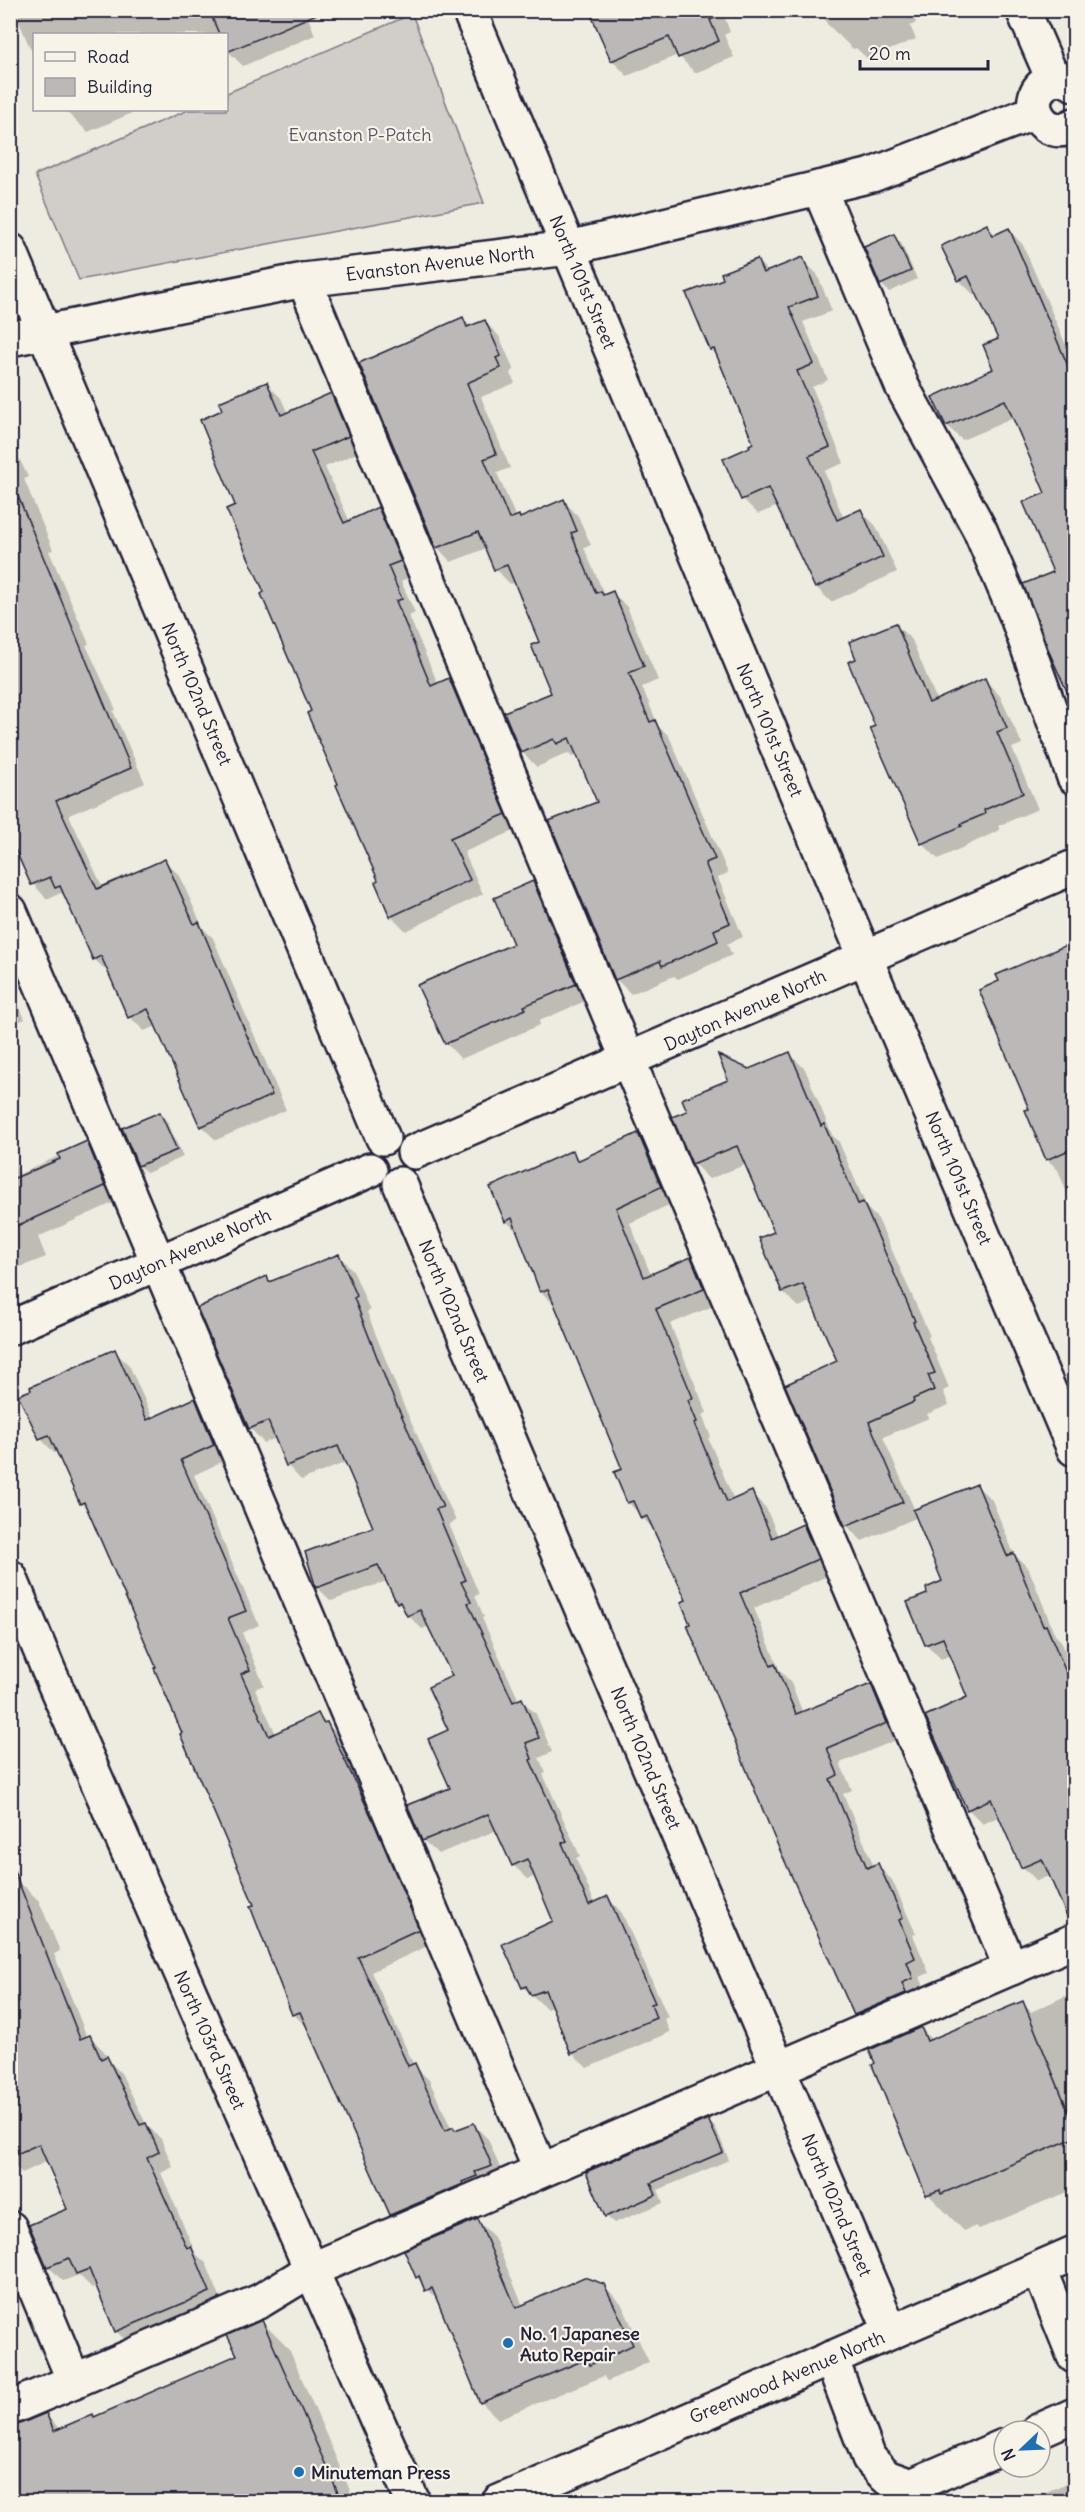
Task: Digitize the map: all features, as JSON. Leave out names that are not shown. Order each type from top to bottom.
[{"type":"street","name":"North 101st Street","points":[[469,10],[865,957],[1074,1449]]},
{"type":"street","points":[[1023,10],[1064,82],[1039,88],[1035,112],[1039,120],[1052,129],[1073,131]]},
{"type":"street","name":"Evanston Avenue North","points":[[10,339],[304,280],[569,248],[872,175],[1035,112]]},
{"type":"street","points":[[819,188],[902,386],[980,530],[1017,617],[1074,777]]},
{"type":"street","name":"North 102nd Street","points":[[10,250],[384,1138]]},
{"type":"street","points":[[304,280],[628,1060],[1011,1968]]},
{"type":"street","name":"Dayton Avenue North","points":[[414,1152],[1074,867]]},
{"type":"street","points":[[10,911],[540,2169]]},
{"type":"street","points":[[384,1138],[402,1139],[414,1152],[416,1166],[407,1180],[400,1184],[383,1183],[370,1170],[370,1151],[384,1138]]},
{"type":"street","name":"Dayton Avenue North","points":[[10,1328],[370,1170]]},
{"type":"street","name":"North 102nd Street","points":[[400,1184],[891,2332]]},
{"type":"street","name":"North 103rd Street","points":[[10,1576],[48,1669],[413,2502]]},
{"type":"street","points":[[10,2408],[260,2301],[311,2270],[540,2169],[1074,1941]]},
{"type":"street","points":[[10,2228],[74,2381]]},
{"type":"street","name":"Greenwood Avenue North","points":[[500,2502],[1074,2253]]},
{"type":"street","points":[[1039,2269],[1074,2356]]},
{"type":"street","points":[[831,2358],[869,2458],[886,2477],[911,2486],[992,2451]]},
{"type":"street","points":[[1052,2425],[1074,2415]]},
{"type":"green space","name":"Evanston P-Patch","points":[[412,14],[484,203],[79,280],[35,175],[186,111],[228,111],[228,93]]},
{"type":"building","points":[[209,10],[324,10],[228,52],[228,33],[219,33]]},
{"type":"building","points":[[589,10],[731,11],[710,20],[719,41],[678,58],[669,37],[611,61]]},
{"type":"building","points":[[987,224],[992,236],[1009,228],[1074,380],[1074,707],[1050,654],[1023,584],[1053,572],[1023,502],[1045,493],[1005,400],[946,426],[932,397],[993,369],[983,345],[998,339],[968,276],[958,281],[941,246]]},
{"type":"building","points":[[894,234],[911,271],[880,285],[864,247]]},
{"type":"building","points":[[803,257],[818,296],[789,307],[814,364],[797,371],[830,447],[809,456],[837,520],[861,509],[883,557],[815,588],[768,488],[741,500],[723,459],[750,447],[749,445],[753,443],[714,349],[710,350],[686,293],[723,279],[721,273],[757,259],[763,273]]},
{"type":"building","points":[[463,317],[467,327],[485,320],[501,356],[496,358],[501,368],[467,383],[496,454],[484,459],[509,519],[519,515],[520,518],[564,499],[577,531],[571,533],[596,593],[601,591],[603,595],[613,591],[644,666],[629,673],[650,722],[655,720],[715,859],[705,863],[730,923],[714,930],[718,941],[662,966],[660,961],[615,980],[549,821],[597,802],[569,738],[557,744],[554,739],[521,753],[504,712],[551,693],[531,645],[539,642],[507,565],[494,570],[478,532],[436,548],[359,363]]},
{"type":"building","points":[[267,382],[281,415],[331,393],[349,436],[311,452],[344,523],[378,507],[401,561],[388,566],[402,599],[396,601],[431,686],[449,678],[506,814],[450,838],[470,880],[390,917],[375,882],[378,880],[307,713],[311,711],[261,594],[264,592],[226,509],[235,505],[200,420],[222,410],[219,402]]},
{"type":"building","points":[[10,477],[131,768],[56,801],[97,889],[165,859],[194,924],[199,922],[272,1095],[200,1127],[148,1009],[128,1018],[101,956],[93,960],[60,886],[55,888],[50,877],[31,885],[10,838]]},
{"type":"building","points":[[896,623],[929,703],[985,678],[1007,728],[997,732],[1023,793],[984,810],[985,814],[961,824],[962,826],[921,844],[870,728],[875,726],[848,662],[856,659],[849,642]]},
{"type":"building","points":[[533,881],[576,984],[524,1006],[526,1009],[445,1044],[417,985],[513,944],[494,898]]},
{"type":"building","points":[[1074,942],[1074,1148],[1046,1160],[1025,1110],[1029,1109],[979,990],[999,981],[996,975]]},
{"type":"building","points":[[790,1052],[821,1126],[824,1124],[858,1204],[863,1202],[935,1373],[928,1375],[934,1390],[913,1399],[914,1402],[869,1422],[903,1502],[845,1526],[785,1385],[837,1361],[803,1284],[782,1292],[759,1238],[774,1232],[737,1146],[692,1164],[672,1117],[687,1111],[682,1099],[728,1080],[718,1055],[749,1069]]},
{"type":"building","points":[[160,1112],[177,1150],[138,1166],[122,1128]]},
{"type":"building","points":[[638,1133],[661,1187],[616,1208],[644,1277],[691,1257],[704,1289],[656,1309],[693,1398],[688,1400],[697,1422],[694,1423],[727,1502],[752,1491],[772,1538],[803,1524],[818,1559],[740,1593],[771,1666],[775,1664],[796,1714],[871,1684],[887,1723],[827,1748],[838,1775],[830,1779],[867,1868],[878,1863],[903,1918],[899,1920],[915,1958],[907,1962],[913,1978],[902,1983],[906,1993],[854,2015],[774,1837],[687,1625],[690,1624],[681,1602],[686,1600],[647,1516],[641,1519],[633,1501],[627,1503],[614,1472],[622,1469],[548,1289],[540,1292],[512,1218],[505,1222],[490,1187],[573,1150],[577,1161]]},
{"type":"building","points":[[87,1141],[105,1186],[10,1229],[10,1180],[60,1159],[58,1154]]},
{"type":"building","points":[[339,1254],[357,1296],[354,1298],[389,1388],[443,1507],[436,1509],[466,1580],[461,1582],[471,1602],[468,1603],[513,1702],[522,1698],[539,1738],[526,1743],[532,1759],[530,1760],[567,1841],[562,1843],[589,1905],[608,1896],[655,2003],[651,2004],[656,2018],[571,2054],[545,1990],[531,1995],[526,1986],[522,1988],[502,1944],[553,1921],[527,1859],[512,1866],[488,1814],[422,1841],[407,1805],[450,1788],[428,1739],[448,1730],[428,1687],[452,1676],[420,1610],[407,1616],[400,1602],[397,1603],[378,1565],[316,1588],[305,1552],[373,1527],[338,1446],[286,1466],[268,1421],[249,1429],[197,1308],[267,1276],[269,1282]]},
{"type":"building","points":[[115,1349],[147,1420],[195,1398],[214,1445],[181,1460],[246,1611],[228,1618],[250,1670],[241,1674],[269,1736],[318,1713],[323,1723],[327,1722],[372,1818],[419,1929],[358,1957],[408,2066],[415,2063],[445,2131],[474,2123],[492,2166],[475,2172],[477,2176],[462,2182],[463,2184],[390,2215],[300,2012],[292,2015],[250,1906],[254,1905],[180,1734],[182,1733],[154,1668],[156,1667],[84,1502],[80,1504],[49,1435],[39,1439],[18,1395],[31,1390],[30,1387]]},
{"type":"building","points":[[977,1484],[1007,1556],[1014,1553],[1043,1626],[1046,1625],[1074,1691],[1074,1923],[1070,1923],[1042,1859],[1021,1868],[991,1799],[967,1810],[925,1716],[967,1697],[943,1638],[925,1645],[907,1602],[927,1594],[926,1588],[942,1581],[913,1510]]},
{"type":"building","points":[[13,1868],[80,2039],[90,2035],[101,2059],[107,2056],[140,2125],[146,2123],[159,2152],[147,2158],[187,2248],[191,2246],[210,2292],[115,2332],[89,2269],[76,2274],[69,2258],[47,2267],[29,2225],[67,2209],[39,2144],[10,2157],[10,1869]]},
{"type":"building","points":[[1023,2001],[1074,2125],[1074,2138],[941,2194],[940,2190],[926,2195],[872,2065],[875,2063],[869,2050],[921,2027],[927,2041]]},
{"type":"building","points":[[708,2119],[723,2152],[651,2183],[656,2195],[605,2217],[586,2172]]},
{"type":"building","points":[[478,2219],[516,2308],[584,2277],[604,2284],[633,2345],[590,2365],[587,2359],[480,2403],[432,2288],[425,2291],[419,2276],[416,2278],[404,2250]]},
{"type":"building","points":[[262,2320],[342,2502],[10,2502],[10,2428],[46,2413],[54,2431],[93,2414],[94,2417],[237,2355],[227,2335]]},
{"type":"place","name":"No. 1 Japanese Auto Repair","points":[[508,2343]]},
{"type":"place","name":"Minuteman Press","points":[[299,2472]]}]
